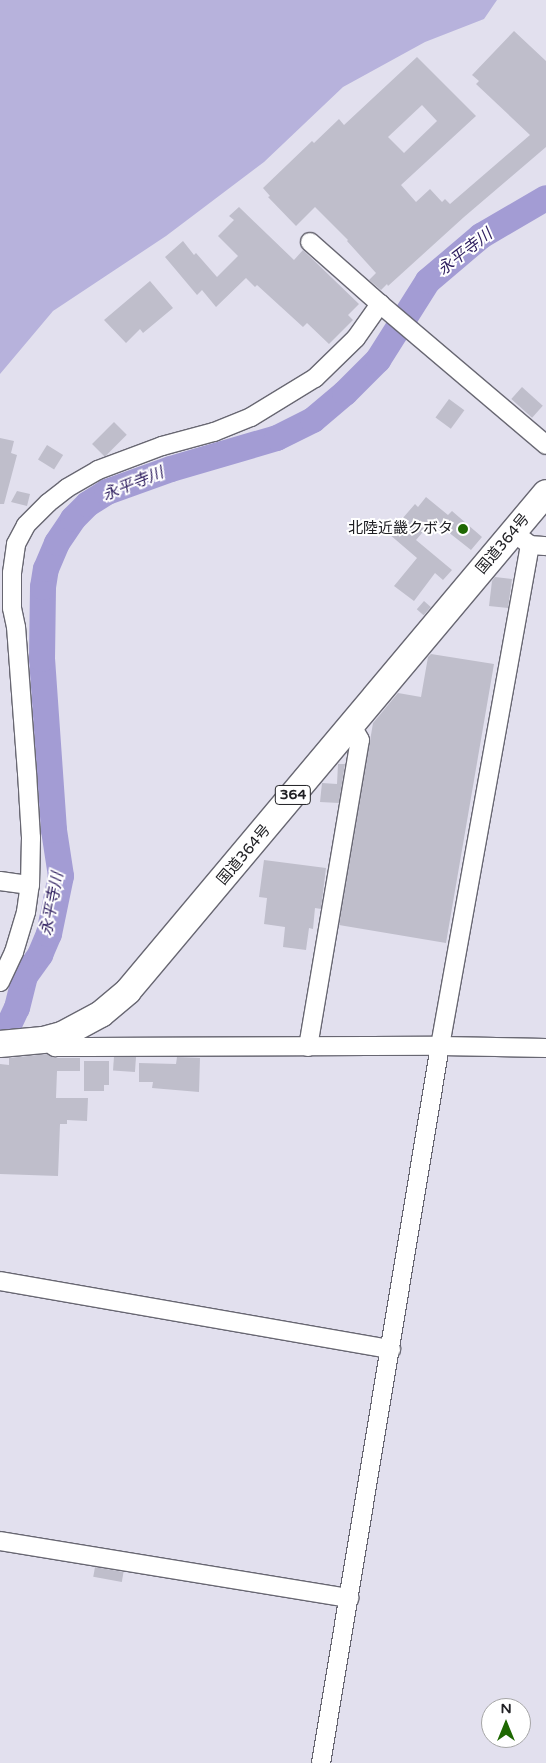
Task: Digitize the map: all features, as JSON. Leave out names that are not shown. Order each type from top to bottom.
[{"type":"highway","name":"国道364号","points":[[4,1047],[62,1035],[101,1014],[128,991],[352,726],[530,541],[546,493]]},
{"type":"street","points":[[310,242],[384,308],[546,445]]},
{"type":"street","points":[[0,982],[14,952],[26,912],[30,885],[27,773],[16,627],[12,608],[12,573],[16,544],[26,525],[67,488],[98,470],[162,446],[214,432],[251,417],[286,397],[315,378],[384,308]]},
{"type":"street","points":[[321,1763],[440,1046],[530,541]]},
{"type":"street","points":[[308,1047],[360,740],[352,726]]},
{"type":"street","points":[[0,881],[30,885]]},
{"type":"street","points":[[43,1040],[55,1046],[440,1046],[546,1048]]},
{"type":"street","points":[[0,1282],[391,1349]]},
{"type":"street","points":[[0,1541],[348,1598]]},
{"type":"shaded area","points":[[0,0],[497,0],[484,19],[425,42],[343,87],[264,162],[166,236],[53,311],[0,374]]},
{"type":"building","points":[[514,31],[546,61],[546,147],[464,217],[388,286],[387,284],[381,290],[369,280],[376,273],[348,240],[315,207],[296,226],[268,197],[270,196],[263,188],[312,141],[314,143],[339,119],[344,125],[417,57],[476,116],[401,185],[416,202],[430,189],[442,202],[445,199],[450,204],[530,135],[476,84],[479,81],[472,75]],"holes":[[[422,105],[437,121],[404,153],[388,137]]]},
{"type":"building","points":[[239,207],[294,260],[303,250],[359,304],[348,315],[353,320],[329,344],[307,323],[303,327],[257,285],[255,287],[246,278],[216,307],[202,290],[197,295],[165,257],[183,241],[194,255],[196,253],[217,277],[238,256],[218,236],[234,220],[229,216]]},
{"type":"building","points":[[150,281],[173,308],[143,333],[140,329],[126,343],[104,320]]},
{"type":"building","points":[[522,387],[543,406],[532,418],[511,399]]},
{"type":"building","points":[[449,399],[464,410],[451,429],[435,418]]},
{"type":"building","points":[[114,422],[127,435],[105,457],[92,444]]},
{"type":"building","points":[[0,438],[14,441],[11,453],[17,455],[4,504],[0,504]]},
{"type":"building","points":[[47,445],[63,455],[54,469],[38,459]]},
{"type":"building","points":[[17,491],[30,494],[27,506],[11,502]]},
{"type":"building","points":[[426,497],[448,515],[452,511],[482,537],[471,550],[433,520],[416,540],[452,570],[443,580],[435,573],[414,601],[394,586],[417,558],[389,534],[415,504],[418,507]]},
{"type":"building","points":[[495,577],[512,579],[508,608],[489,606],[492,581]]},
{"type":"building","points":[[424,601],[431,607],[424,615],[417,609]]},
{"type":"building","points":[[431,654],[494,664],[446,943],[339,925],[373,723],[398,693],[421,697],[428,657]]},
{"type":"building","points":[[338,764],[345,764],[339,803],[320,802],[322,783],[337,784]]},
{"type":"building","points":[[264,860],[326,868],[321,909],[315,908],[313,929],[309,928],[306,950],[283,947],[285,927],[264,924],[267,898],[259,897]]},
{"type":"building","points":[[47,1054],[55,1058],[80,1058],[80,1071],[57,1071],[56,1098],[88,1098],[87,1121],[67,1120],[67,1124],[60,1124],[58,1176],[0,1174],[0,1064],[9,1065],[9,1058]]},
{"type":"building","points":[[114,1055],[136,1057],[135,1072],[113,1070]]},
{"type":"building","points":[[177,1057],[200,1058],[199,1092],[152,1088],[153,1082],[139,1082],[139,1063],[176,1064]]},
{"type":"building","points":[[84,1061],[109,1061],[109,1085],[104,1085],[104,1091],[84,1091]]},
{"type":"building","points":[[95,1567],[124,1572],[122,1582],[93,1577]]},
{"type":"waterway","name":"永平寺川","points":[[0,1035],[7,1029],[17,1008],[25,976],[40,955],[49,934],[61,876],[54,830],[42,659],[43,587],[46,569],[57,543],[73,519],[88,504],[107,492],[171,469],[277,438],[313,420],[345,393],[378,360],[428,281],[481,236],[546,198]]},
{"type":"place","name":"北陸近畿クボタ","points":[[463,529]]}]
